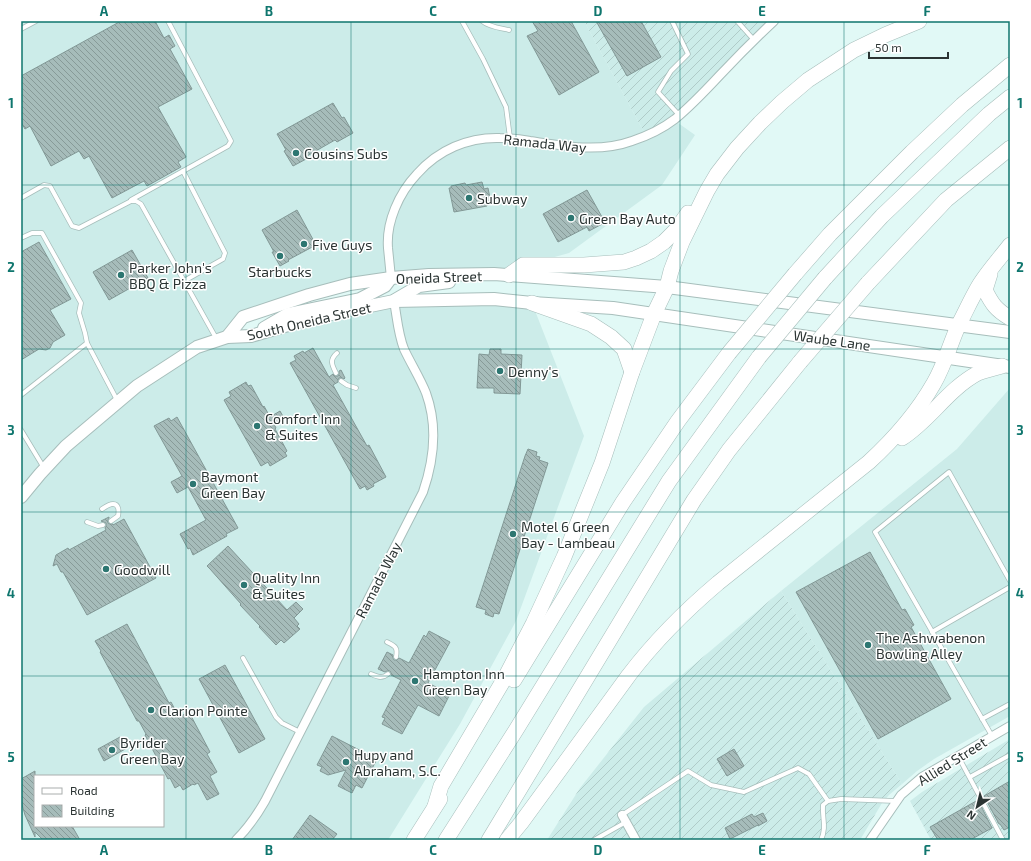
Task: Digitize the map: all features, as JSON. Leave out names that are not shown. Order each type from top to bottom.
[{"type":"highway","points":[[435,806],[441,786],[506,676],[533,624],[564,557],[602,463],[632,372],[654,314],[667,287],[671,271],[682,242],[707,191],[737,148],[760,123],[808,80],[854,50],[919,21]]},
{"type":"highway","points":[[414,840],[623,502],[678,421],[729,353],[830,234],[912,152],[962,105],[1010,65]]},
{"type":"highway","points":[[446,840],[516,730],[669,481],[759,357],[825,278],[882,216],[989,114],[1010,97]]},
{"type":"highway","points":[[489,840],[694,500],[729,450],[800,362],[868,283],[946,200],[1010,148]]},
{"type":"highway","points":[[509,275],[523,265],[584,265],[624,262],[636,258],[651,251],[668,238],[707,191]]},
{"type":"highway","points":[[506,840],[521,823],[629,675],[643,657],[672,626],[704,594],[857,472],[883,448],[910,418],[924,400],[938,377],[959,325],[981,283],[1010,245]]},
{"type":"highway","points":[[991,269],[985,290],[991,302],[1000,312],[1010,318]]},
{"type":"highway","points":[[532,303],[591,324],[611,337],[624,348],[632,372]]},
{"type":"highway","points":[[883,448],[897,442],[911,432],[968,380],[983,371],[1006,366]]},
{"type":"street","name":"Ramada Way","points":[[392,278],[388,247],[394,211],[410,181],[435,157],[466,142],[484,138],[510,138],[575,148],[595,148],[630,142],[646,136],[662,128],[689,107],[774,21]]},
{"type":"street","name":"Oneida Street","points":[[222,339],[243,317],[308,295],[347,285],[392,278],[509,275],[667,287]]},
{"type":"street","points":[[394,301],[419,286],[442,282],[483,282],[509,275]]},
{"type":"street","points":[[251,336],[288,314],[360,298],[385,286],[392,278]]},
{"type":"street","points":[[667,287],[1010,332]]},
{"type":"street","name":"South Oneida Street","points":[[21,497],[44,469],[66,446],[137,386],[197,347],[222,339],[251,336],[312,318],[394,301],[494,299],[613,308],[654,314]]},
{"type":"street","name":"Ramada Way","points":[[236,840],[255,818],[266,801],[423,492],[428,475],[432,456],[433,436],[431,414],[426,394],[399,332],[394,301]]},
{"type":"street","name":"Waube Lane","points":[[654,314],[1006,366]]},
{"type":"street","name":"Allied Street","points":[[870,840],[901,795],[922,777],[1010,726]]},
{"type":"street","points":[[624,818],[636,840]]},
{"type":"lane","points":[[21,29],[36,21]]},
{"type":"lane","points":[[21,198],[44,185],[50,186],[72,226],[79,228],[131,201],[228,146],[231,141],[168,21]]},
{"type":"lane","points":[[462,21],[483,59],[506,107],[510,138]]},
{"type":"lane","points":[[482,21],[489,26],[509,30]]},
{"type":"lane","points":[[672,21],[688,54],[671,71],[658,92],[679,115]]},
{"type":"lane","points":[[737,21],[754,40]]},
{"type":"lane","points":[[183,171],[225,253],[224,259],[184,281]]},
{"type":"lane","points":[[131,201],[136,201],[141,204],[184,281],[222,339]]},
{"type":"lane","points":[[21,238],[32,233],[42,233],[81,303],[79,313],[87,343],[118,402]]},
{"type":"lane","points":[[21,395],[87,343]]},
{"type":"lane","points":[[336,373],[332,361],[333,356],[337,353]]},
{"type":"lane","points":[[341,381],[356,388]]},
{"type":"lane","points":[[21,430],[44,469]]},
{"type":"lane","points":[[992,736],[875,532],[949,472],[1010,581]]},
{"type":"lane","points":[[102,509],[112,504],[118,506],[118,516],[111,521]]},
{"type":"lane","points":[[87,522],[98,526],[103,525]]},
{"type":"lane","points":[[932,632],[1010,587]]},
{"type":"lane","points":[[387,642],[394,646],[397,651],[396,657]]},
{"type":"lane","points":[[243,658],[276,717],[282,723],[300,732]]},
{"type":"lane","points":[[371,674],[379,677],[388,674]]},
{"type":"lane","points":[[982,719],[1010,704]]},
{"type":"lane","points":[[970,777],[1010,755]]},
{"type":"lane","points":[[958,756],[1003,840]]},
{"type":"lane","points":[[594,840],[688,771],[711,785],[744,792],[798,768],[809,774],[828,801]]},
{"type":"lane","points":[[821,840],[825,826],[823,806],[828,801],[841,799],[897,801]]},
{"type":"shaded area","points":[[21,21],[584,21],[646,136],[674,120],[695,135],[662,185],[569,253],[494,274],[391,278],[243,317],[227,337],[394,301],[532,303],[584,436],[516,621],[460,724],[388,840],[21,840]]},
{"type":"shaded area","points":[[584,21],[774,21],[689,107],[646,136]]},
{"type":"shaded area","points":[[1010,388],[1010,716],[934,759],[902,784],[781,591],[957,449]]},
{"type":"shaded area","points":[[781,591],[902,784],[882,803],[860,840],[547,840],[580,788],[644,707]]},
{"type":"shaded area","points":[[1010,739],[1010,840],[931,840],[910,801],[922,792]]},
{"type":"building","points":[[121,21],[155,21],[164,38],[169,35],[175,46],[170,49],[192,89],[158,107],[186,157],[178,162],[181,167],[147,186],[144,181],[112,198],[89,156],[84,159],[79,151],[51,166],[30,126],[25,129],[21,122],[21,76]]},
{"type":"building","points":[[532,21],[571,21],[599,72],[559,95],[527,36],[538,31]]},
{"type":"building","points":[[596,21],[641,21],[661,57],[627,76]]},
{"type":"building","points":[[333,103],[342,118],[344,117],[353,133],[337,142],[335,140],[293,166],[284,151],[286,150],[277,134]]},
{"type":"building","points":[[482,182],[484,189],[488,188],[491,203],[487,204],[487,206],[454,212],[449,188],[451,188],[451,186],[465,183],[466,185]]},
{"type":"building","points":[[587,190],[604,223],[589,231],[587,227],[558,242],[543,214]]},
{"type":"building","points":[[297,210],[316,245],[280,266],[262,230]]},
{"type":"building","points":[[39,242],[71,299],[50,310],[65,335],[53,342],[50,348],[46,350],[39,349],[21,360],[21,252]]},
{"type":"building","points":[[132,250],[148,278],[109,300],[93,272]]},
{"type":"building","points":[[313,348],[329,377],[333,374],[338,376],[339,371],[341,370],[345,378],[339,378],[338,382],[333,385],[367,446],[369,445],[386,477],[373,484],[374,486],[367,490],[365,486],[360,489],[290,363],[296,360],[294,356]]},
{"type":"building","name":"Denny's","points":[[490,349],[501,349],[501,354],[522,355],[520,394],[494,393],[494,388],[477,388],[479,354],[489,355]]},
{"type":"building","name":"Comfort Inn & Suites","points":[[246,382],[248,386],[251,385],[270,417],[280,411],[284,418],[274,424],[275,429],[287,451],[285,453],[287,456],[270,466],[268,462],[261,466],[224,400],[231,396],[229,392]]},
{"type":"building","name":"Baymont Green Bay","points":[[177,417],[238,528],[226,534],[227,536],[193,555],[180,534],[206,520],[188,487],[177,493],[171,482],[182,476],[154,426],[169,418],[171,421]]},
{"type":"building","points":[[528,449],[537,452],[536,456],[540,457],[539,460],[548,463],[499,614],[494,613],[493,617],[485,614],[486,610],[476,607]]},
{"type":"building","points":[[109,517],[108,523],[113,525],[124,519],[156,578],[87,615],[63,572],[61,572],[57,564],[53,566],[56,555],[68,548],[69,550],[106,530],[106,523],[101,521]]},
{"type":"building","name":"Quality Inn & Suites","points":[[228,546],[287,610],[296,602],[303,609],[294,618],[299,624],[297,626],[300,629],[284,643],[281,640],[276,645],[207,566]]},
{"type":"building","name":"The Ashwabenon Bowling Alley","points":[[870,552],[902,610],[905,609],[914,625],[911,627],[951,699],[878,739],[796,592]]},
{"type":"building","name":"Clarion Pointe","points":[[127,624],[169,703],[171,702],[179,717],[189,712],[210,752],[207,754],[217,772],[210,776],[219,794],[207,800],[198,783],[193,784],[183,790],[180,785],[175,788],[170,778],[168,779],[145,735],[146,734],[139,721],[137,721],[95,641]]},
{"type":"building","name":"Hampton Inn Green Bay","points":[[429,631],[450,642],[428,683],[450,694],[439,716],[418,705],[402,734],[382,724],[385,718],[382,717],[401,680],[391,675],[390,671],[385,672],[378,669],[387,652],[393,655],[394,660],[399,658],[409,663],[424,635],[426,637]]},
{"type":"building","points":[[225,665],[265,739],[239,753],[199,679]]},
{"type":"building","points":[[332,736],[377,759],[362,788],[356,785],[352,793],[338,786],[346,770],[328,775],[320,771],[322,767],[317,765]]},
{"type":"building","points":[[120,737],[127,748],[104,761],[98,749]]},
{"type":"building","points":[[734,749],[744,766],[727,776],[717,759]]},
{"type":"building","points":[[35,771],[34,827],[73,827],[80,840],[43,840],[35,832],[35,837],[25,815],[21,801],[21,779]]},
{"type":"building","points":[[1010,781],[1010,827],[1004,830],[999,824],[984,796]]},
{"type":"building","points":[[978,800],[992,828],[970,840],[938,840],[930,827]]},
{"type":"building","points":[[763,813],[767,821],[730,839],[725,828],[752,814],[754,817]]},
{"type":"building","points":[[310,815],[337,834],[332,840],[292,840]]},
{"type":"place","name":"Cousins Subs","points":[[296,153]]},
{"type":"place","name":"Subway","points":[[469,198]]},
{"type":"place","name":"Green Bay Auto","points":[[571,218]]},
{"type":"place","name":"Five Guys","points":[[304,244]]},
{"type":"place","name":"Starbucks","points":[[280,256]]},
{"type":"place","name":"Parker John's BBQ & Pizza","points":[[121,275]]},
{"type":"place","name":"Denny's","points":[[500,371]]},
{"type":"place","name":"Comfort Inn & Suites","points":[[257,426]]},
{"type":"place","name":"Baymont Green Bay","points":[[193,484]]},
{"type":"place","name":"Motel 6 Green Bay - Lambeau","points":[[513,534]]},
{"type":"place","name":"Goodwill","points":[[106,569]]},
{"type":"place","name":"Quality Inn & Suites","points":[[244,585]]},
{"type":"place","name":"The Ashwabenon Bowling Alley","points":[[868,645]]},
{"type":"place","name":"Hampton Inn Green Bay","points":[[415,681]]},
{"type":"place","name":"Clarion Pointe","points":[[151,710]]},
{"type":"place","name":"Byrider Green Bay","points":[[112,750]]},
{"type":"place","name":"Hupy and Abraham, S.C.","points":[[346,762]]}]
